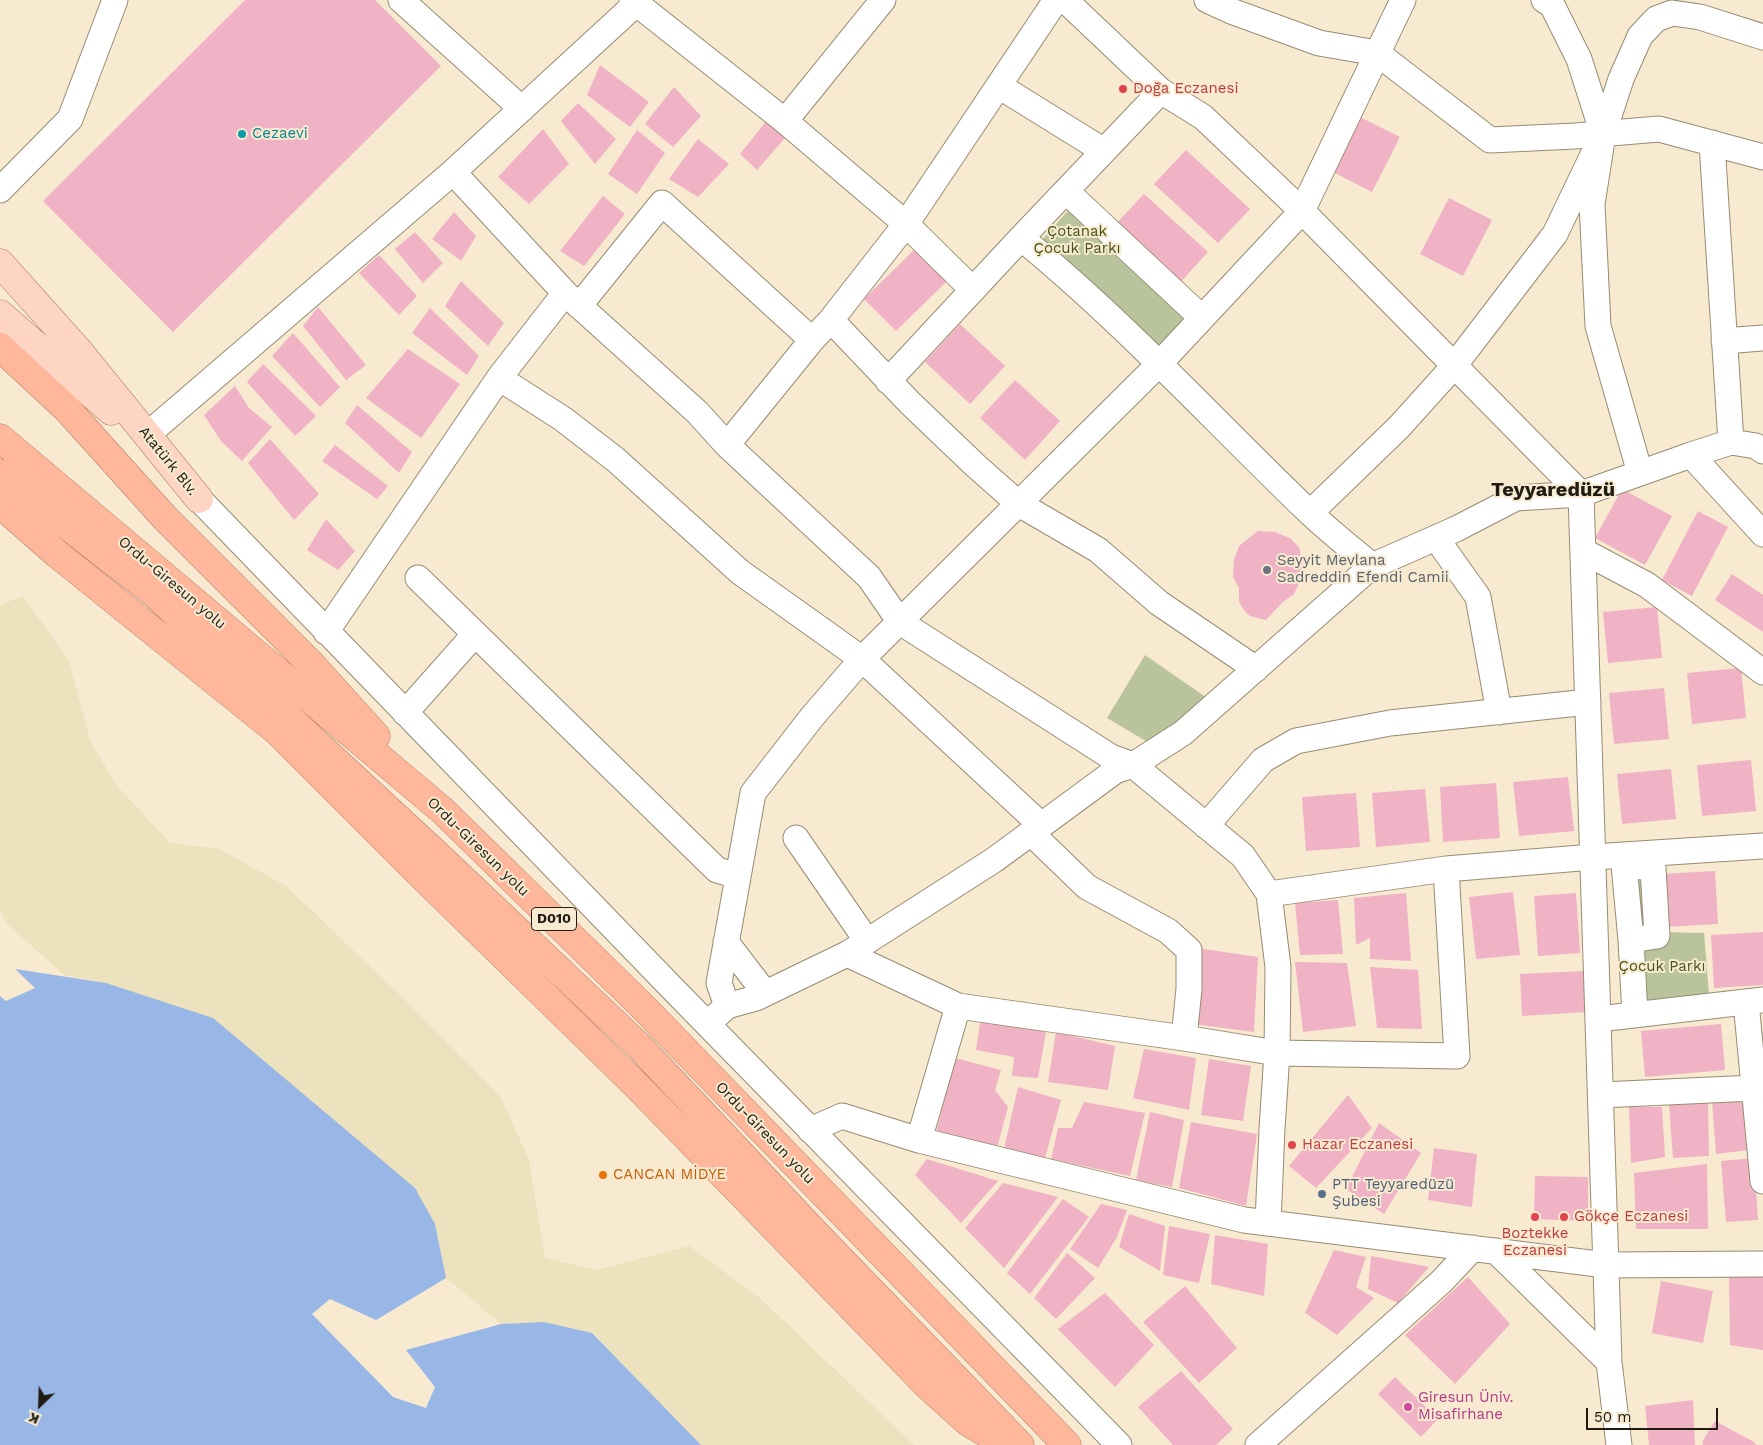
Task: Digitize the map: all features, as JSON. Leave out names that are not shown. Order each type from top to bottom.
[{"type":"highway","points":[[0,347],[67,409],[165,518],[310,663],[444,811]]},
{"type":"highway","name":"Ordu-Giresun yolu","points":[[0,438],[444,811],[648,1012],[1066,1445]]},
{"type":"highway","name":"Ordu-Giresun yolu","points":[[0,473],[156,595],[433,851],[639,1046],[818,1236],[1020,1445]]},
{"type":"highway","points":[[0,504],[57,554],[277,731],[433,851]]},
{"type":"highway","points":[[277,731],[638,1087],[928,1386],[968,1422],[1007,1445]]},
{"type":"main road","name":"Atatürk Blv.","points":[[0,263],[78,350],[199,499]]},
{"type":"main road","name":"Atatürk Blv.","points":[[0,314],[143,438],[199,499]]},
{"type":"street","points":[[0,190],[70,119],[115,0]]},
{"type":"street","points":[[401,0],[522,109]]},
{"type":"street","points":[[785,121],[883,0]]},
{"type":"street","points":[[727,445],[812,340],[831,320],[906,224],[1056,0]]},
{"type":"street","points":[[1065,0],[1161,91],[1204,117],[1302,211],[1581,494],[1609,1362],[1619,1445]]},
{"type":"street","points":[[1207,0],[1231,11],[1319,43],[1377,53],[1490,140],[1659,129],[1763,157]]},
{"type":"street","points":[[727,1006],[719,983],[752,793],[812,717],[862,660],[1160,364],[1302,211],[1403,0]]},
{"type":"street","points":[[1545,0],[1552,5],[1579,59],[1603,134],[1592,204],[1598,326],[1640,473]]},
{"type":"street","points":[[147,435],[453,172],[636,1],[785,121],[906,224],[973,290]]},
{"type":"street","points":[[1310,513],[1399,427],[1454,366],[1555,234],[1603,134],[1621,79],[1640,36],[1656,20],[1672,13],[1700,17],[1763,37]]},
{"type":"street","points":[[999,86],[1104,151]]},
{"type":"street","points":[[888,381],[1161,91]]},
{"type":"street","points":[[1712,143],[1731,442]]},
{"type":"street","points":[[453,172],[572,299],[697,412],[727,445],[869,576],[900,622],[1111,757],[1133,766],[1243,856],[1269,894],[1278,967],[1277,1053],[1268,1223]]},
{"type":"street","points":[[1066,191],[1202,318]]},
{"type":"street","points":[[326,632],[499,378],[662,203],[812,340]]},
{"type":"street","points":[[1021,238],[1068,276],[1310,513],[1372,566]]},
{"type":"street","points":[[831,320],[888,381],[976,466],[1019,504],[1098,550],[1159,603],[1256,669]]},
{"type":"street","points":[[1724,341],[1763,338]]},
{"type":"street","points":[[499,378],[562,419],[616,460],[740,572],[862,660],[1036,829],[1087,887],[1168,932],[1189,950],[1189,989],[1184,1038]]},
{"type":"street","points":[[707,1024],[727,1006],[756,998],[857,948],[994,860],[1115,771],[1133,766],[1183,733],[1372,566],[1436,538],[1516,498],[1581,494],[1691,454],[1731,442],[1756,446],[1763,451]]},
{"type":"street","points":[[1691,454],[1763,534]]},
{"type":"street","points":[[199,499],[810,1130],[1120,1445]]},
{"type":"street","points":[[1436,538],[1478,598],[1499,712]]},
{"type":"street","points":[[1583,550],[1648,584],[1763,672]]},
{"type":"street","points":[[418,578],[717,870],[738,876]]},
{"type":"street","points":[[405,713],[475,634]]},
{"type":"street","points":[[1206,826],[1263,760],[1296,741],[1390,723],[1588,702]]},
{"type":"street","points":[[796,838],[857,948],[958,1006],[1277,1053],[1457,1056],[1446,869]]},
{"type":"street","points":[[1269,894],[1446,869],[1763,846]]},
{"type":"street","points":[[1631,940],[1635,1015]]},
{"type":"street","points":[[726,942],[765,993]]},
{"type":"street","points":[[1599,1019],[1755,1001],[1754,1088],[1763,1181]]},
{"type":"street","points":[[919,1140],[958,1006]]},
{"type":"street","points":[[1601,1095],[1754,1088]]},
{"type":"street","points":[[810,1130],[842,1116],[919,1140],[1244,1220],[1606,1265],[1763,1264]]},
{"type":"street","points":[[1485,1250],[1609,1362]]},
{"type":"street","points":[[1258,1445],[1441,1282],[1485,1250]]},
{"type":"green space","name":"Çotanak Çocuk Parkı","points":[[1073,205],[1193,317],[1161,348],[1041,241]]},
{"type":"green space","points":[[1145,655],[1210,700],[1151,744],[1107,718]]},
{"type":"green space","name":"Çocuk Parkı","points":[[1657,862],[1662,932],[1704,933],[1709,995],[1628,1006],[1618,866]]},
{"type":"sand","points":[[23,596],[69,661],[90,741],[117,786],[170,843],[219,849],[286,886],[399,994],[500,1096],[529,1160],[545,1258],[596,1270],[689,1246],[760,1298],[914,1445],[701,1445],[592,1333],[544,1322],[501,1324],[446,1278],[435,1224],[106,983],[64,975],[6,923],[0,909],[0,605]]},
{"type":"water","points":[[15,969],[106,983],[213,1018],[415,1188],[435,1224],[446,1278],[376,1320],[330,1299],[312,1314],[393,1397],[426,1408],[435,1387],[406,1350],[501,1324],[544,1322],[592,1333],[701,1445],[0,1445],[0,996],[6,1001],[35,988]]},
{"type":"building","name":"Cezaevi","points":[[245,0],[375,0],[441,66],[173,332],[43,201]]},
{"type":"building","points":[[600,65],[649,102],[630,127],[587,95]]},
{"type":"building","points":[[674,87],[701,116],[673,147],[645,124]]},
{"type":"building","points":[[578,103],[616,139],[595,164],[561,121]]},
{"type":"building","points":[[1358,116],[1400,137],[1372,192],[1331,171]]},
{"type":"building","points":[[768,119],[785,138],[757,170],[740,154]]},
{"type":"building","points":[[543,129],[569,164],[529,204],[498,177]]},
{"type":"building","points":[[637,130],[665,153],[637,194],[608,174]]},
{"type":"building","points":[[698,139],[729,164],[698,197],[669,179]]},
{"type":"building","points":[[1186,150],[1250,209],[1218,243],[1154,184]]},
{"type":"building","points":[[1144,194],[1208,252],[1176,287],[1112,228]]},
{"type":"building","points":[[603,196],[625,214],[584,266],[560,251]]},
{"type":"building","points":[[1449,198],[1492,220],[1463,276],[1420,254]]},
{"type":"building","points":[[454,212],[476,236],[461,261],[432,239]]},
{"type":"building","points":[[415,232],[443,263],[423,283],[395,249]]},
{"type":"building","points":[[917,247],[949,279],[896,331],[864,299]]},
{"type":"building","points":[[379,255],[417,296],[399,315],[359,273]]},
{"type":"building","points":[[461,281],[504,323],[488,346],[445,306]]},
{"type":"building","points":[[318,307],[366,365],[346,380],[303,326]]},
{"type":"building","points":[[430,308],[479,356],[467,375],[412,333]]},
{"type":"building","points":[[960,324],[1005,366],[970,404],[925,362]]},
{"type":"building","points":[[293,333],[340,387],[320,407],[272,356]]},
{"type":"building","points":[[408,349],[460,384],[421,438],[366,398]]},
{"type":"building","points":[[263,364],[316,416],[295,436],[247,382]]},
{"type":"building","points":[[1015,380],[1060,421],[1025,460],[980,418]]},
{"type":"building","points":[[235,386],[249,408],[272,427],[242,461],[221,441],[204,415]]},
{"type":"building","points":[[357,405],[412,452],[399,473],[345,423]]},
{"type":"building","points":[[270,439],[319,494],[294,520],[248,463]]},
{"type":"building","points":[[335,445],[388,486],[377,499],[322,461]]},
{"type":"building","points":[[1622,489],[1672,516],[1645,565],[1595,538]]},
{"type":"building","points":[[1698,511],[1728,527],[1692,596],[1662,580]]},
{"type":"building","points":[[326,519],[355,551],[338,570],[307,550]]},
{"type":"building","name":"Seyyit Mevlana Sadreddin Efendi Camii","points":[[1258,531],[1275,532],[1290,538],[1299,547],[1303,564],[1300,581],[1294,594],[1283,602],[1266,620],[1250,616],[1244,610],[1239,602],[1239,588],[1233,577],[1234,560],[1239,546]]},
{"type":"building","points":[[1732,574],[1763,595],[1763,632],[1715,600]]},
{"type":"building","points":[[1657,607],[1662,658],[1608,663],[1603,612]]},
{"type":"building","points":[[1741,668],[1746,718],[1692,724],[1687,673]]},
{"type":"building","points":[[1664,688],[1669,739],[1614,744],[1609,693]]},
{"type":"building","points":[[1751,760],[1756,811],[1702,816],[1697,765]]},
{"type":"building","points":[[1671,769],[1676,819],[1622,824],[1617,774]]},
{"type":"building","points":[[1568,777],[1574,831],[1519,836],[1513,782]]},
{"type":"building","points":[[1496,783],[1500,838],[1443,842],[1440,787]]},
{"type":"building","points":[[1425,789],[1430,842],[1376,847],[1372,793]]},
{"type":"building","points":[[1356,793],[1360,847],[1306,851],[1302,797]]},
{"type":"building","points":[[1715,871],[1718,924],[1664,927],[1661,874]]},
{"type":"building","points":[[1513,892],[1520,955],[1476,959],[1469,897]]},
{"type":"building","points":[[1406,893],[1411,961],[1370,959],[1370,938],[1356,945],[1354,898]]},
{"type":"building","points":[[1576,893],[1580,953],[1538,956],[1534,896]]},
{"type":"building","points":[[1338,900],[1343,954],[1300,955],[1295,903]]},
{"type":"building","points":[[1763,932],[1763,985],[1714,988],[1711,935]]},
{"type":"building","points":[[1197,948],[1258,957],[1254,1032],[1193,1024]]},
{"type":"building","points":[[1295,962],[1347,963],[1356,1026],[1303,1032]]},
{"type":"building","points":[[1370,967],[1418,970],[1422,1029],[1377,1028]]},
{"type":"building","points":[[1583,971],[1586,1012],[1522,1016],[1520,974]]},
{"type":"building","points":[[981,1017],[1046,1032],[1038,1078],[1012,1076],[1014,1057],[976,1050]]},
{"type":"building","points":[[1721,1024],[1725,1070],[1645,1077],[1641,1031]]},
{"type":"building","points":[[1056,1032],[1115,1046],[1108,1090],[1048,1082]]},
{"type":"building","points":[[1144,1049],[1196,1058],[1189,1110],[1133,1098]]},
{"type":"building","points":[[955,1058],[1001,1070],[995,1090],[1008,1107],[997,1148],[936,1133]]},
{"type":"building","points":[[1209,1059],[1251,1066],[1243,1121],[1201,1115]]},
{"type":"building","points":[[1018,1087],[1061,1100],[1045,1158],[1004,1149]]},
{"type":"building","points":[[1348,1095],[1372,1128],[1316,1188],[1289,1166]]},
{"type":"building","points":[[1748,1097],[1748,1150],[1716,1154],[1712,1100]]},
{"type":"building","points":[[1084,1102],[1145,1113],[1130,1176],[1051,1159],[1058,1128],[1072,1128]]},
{"type":"building","points":[[1708,1102],[1709,1156],[1673,1158],[1669,1104]]},
{"type":"building","points":[[1629,1107],[1662,1107],[1665,1157],[1631,1163]]},
{"type":"building","points":[[1150,1112],[1184,1120],[1172,1187],[1136,1180]]},
{"type":"building","points":[[1191,1122],[1257,1134],[1246,1206],[1179,1188]]},
{"type":"building","points":[[1379,1123],[1421,1153],[1384,1214],[1346,1189]]},
{"type":"building","points":[[1434,1148],[1477,1154],[1472,1207],[1428,1200]]},
{"type":"building","points":[[1754,1158],[1758,1220],[1726,1222],[1721,1161]]},
{"type":"building","points":[[927,1159],[998,1181],[961,1223],[915,1175]]},
{"type":"building","points":[[1707,1164],[1708,1229],[1636,1229],[1634,1173]]},
{"type":"building","points":[[1535,1176],[1588,1177],[1588,1221],[1534,1219]]},
{"type":"building","points":[[1003,1183],[1058,1197],[1004,1268],[965,1228]]},
{"type":"building","points":[[1063,1199],[1089,1217],[1030,1294],[1007,1273]]},
{"type":"building","points":[[1101,1204],[1127,1210],[1117,1237],[1098,1268],[1070,1249]]},
{"type":"building","points":[[1129,1214],[1165,1226],[1160,1271],[1119,1247]]},
{"type":"building","points":[[1169,1226],[1210,1234],[1199,1283],[1163,1275]]},
{"type":"building","points":[[1215,1235],[1268,1244],[1264,1296],[1211,1284]]},
{"type":"building","points":[[1334,1250],[1366,1257],[1356,1287],[1374,1298],[1337,1335],[1305,1313]]},
{"type":"building","points":[[1067,1253],[1095,1278],[1056,1319],[1034,1298]]},
{"type":"building","points":[[1371,1256],[1429,1267],[1398,1303],[1368,1289]]},
{"type":"building","points":[[1729,1276],[1763,1277],[1763,1350],[1730,1345]]},
{"type":"building","points":[[1468,1277],[1510,1324],[1455,1384],[1405,1335]]},
{"type":"building","points":[[1661,1281],[1713,1291],[1703,1343],[1652,1333]]},
{"type":"building","points":[[1185,1286],[1237,1348],[1199,1383],[1143,1322]]},
{"type":"building","points":[[1105,1293],[1154,1345],[1115,1387],[1058,1329]]},
{"type":"building","points":[[1181,1371],[1233,1429],[1216,1445],[1173,1445],[1138,1407]]},
{"type":"building","name":"Giresun Üniv. Misafirhane","points":[[1395,1377],[1438,1419],[1421,1437],[1378,1394]]},
{"type":"building","points":[[1693,1400],[1695,1445],[1649,1445],[1645,1406]]},
{"type":"building","points":[[1715,1421],[1754,1442],[1756,1445],[1703,1445],[1702,1442]]},
{"type":"place","name":"Doğa Eczanesi","points":[[1123,89]]},
{"type":"place","name":"Cezaevi","points":[[242,134]]},
{"type":"place","name":"Seyyit Mevlana Sadreddin Efendi Camii","points":[[1267,570]]},
{"type":"place","name":"Hazar Eczanesi","points":[[1292,1145]]},
{"type":"place","name":"CANCAN MİDYE","points":[[603,1175]]},
{"type":"place","name":"PTT Teyyaredüzü Şubesi","points":[[1322,1194]]},
{"type":"place","name":"Boztekke Eczanesi","points":[[1535,1217]]},
{"type":"place","name":"Gökçe Eczanesi","points":[[1564,1217]]},
{"type":"place","name":"Giresun Üniv. Misafirhane","points":[[1408,1407]]},
{"type":"district","name":"Teyyaredüzü","points":[[1553,490]]}]
